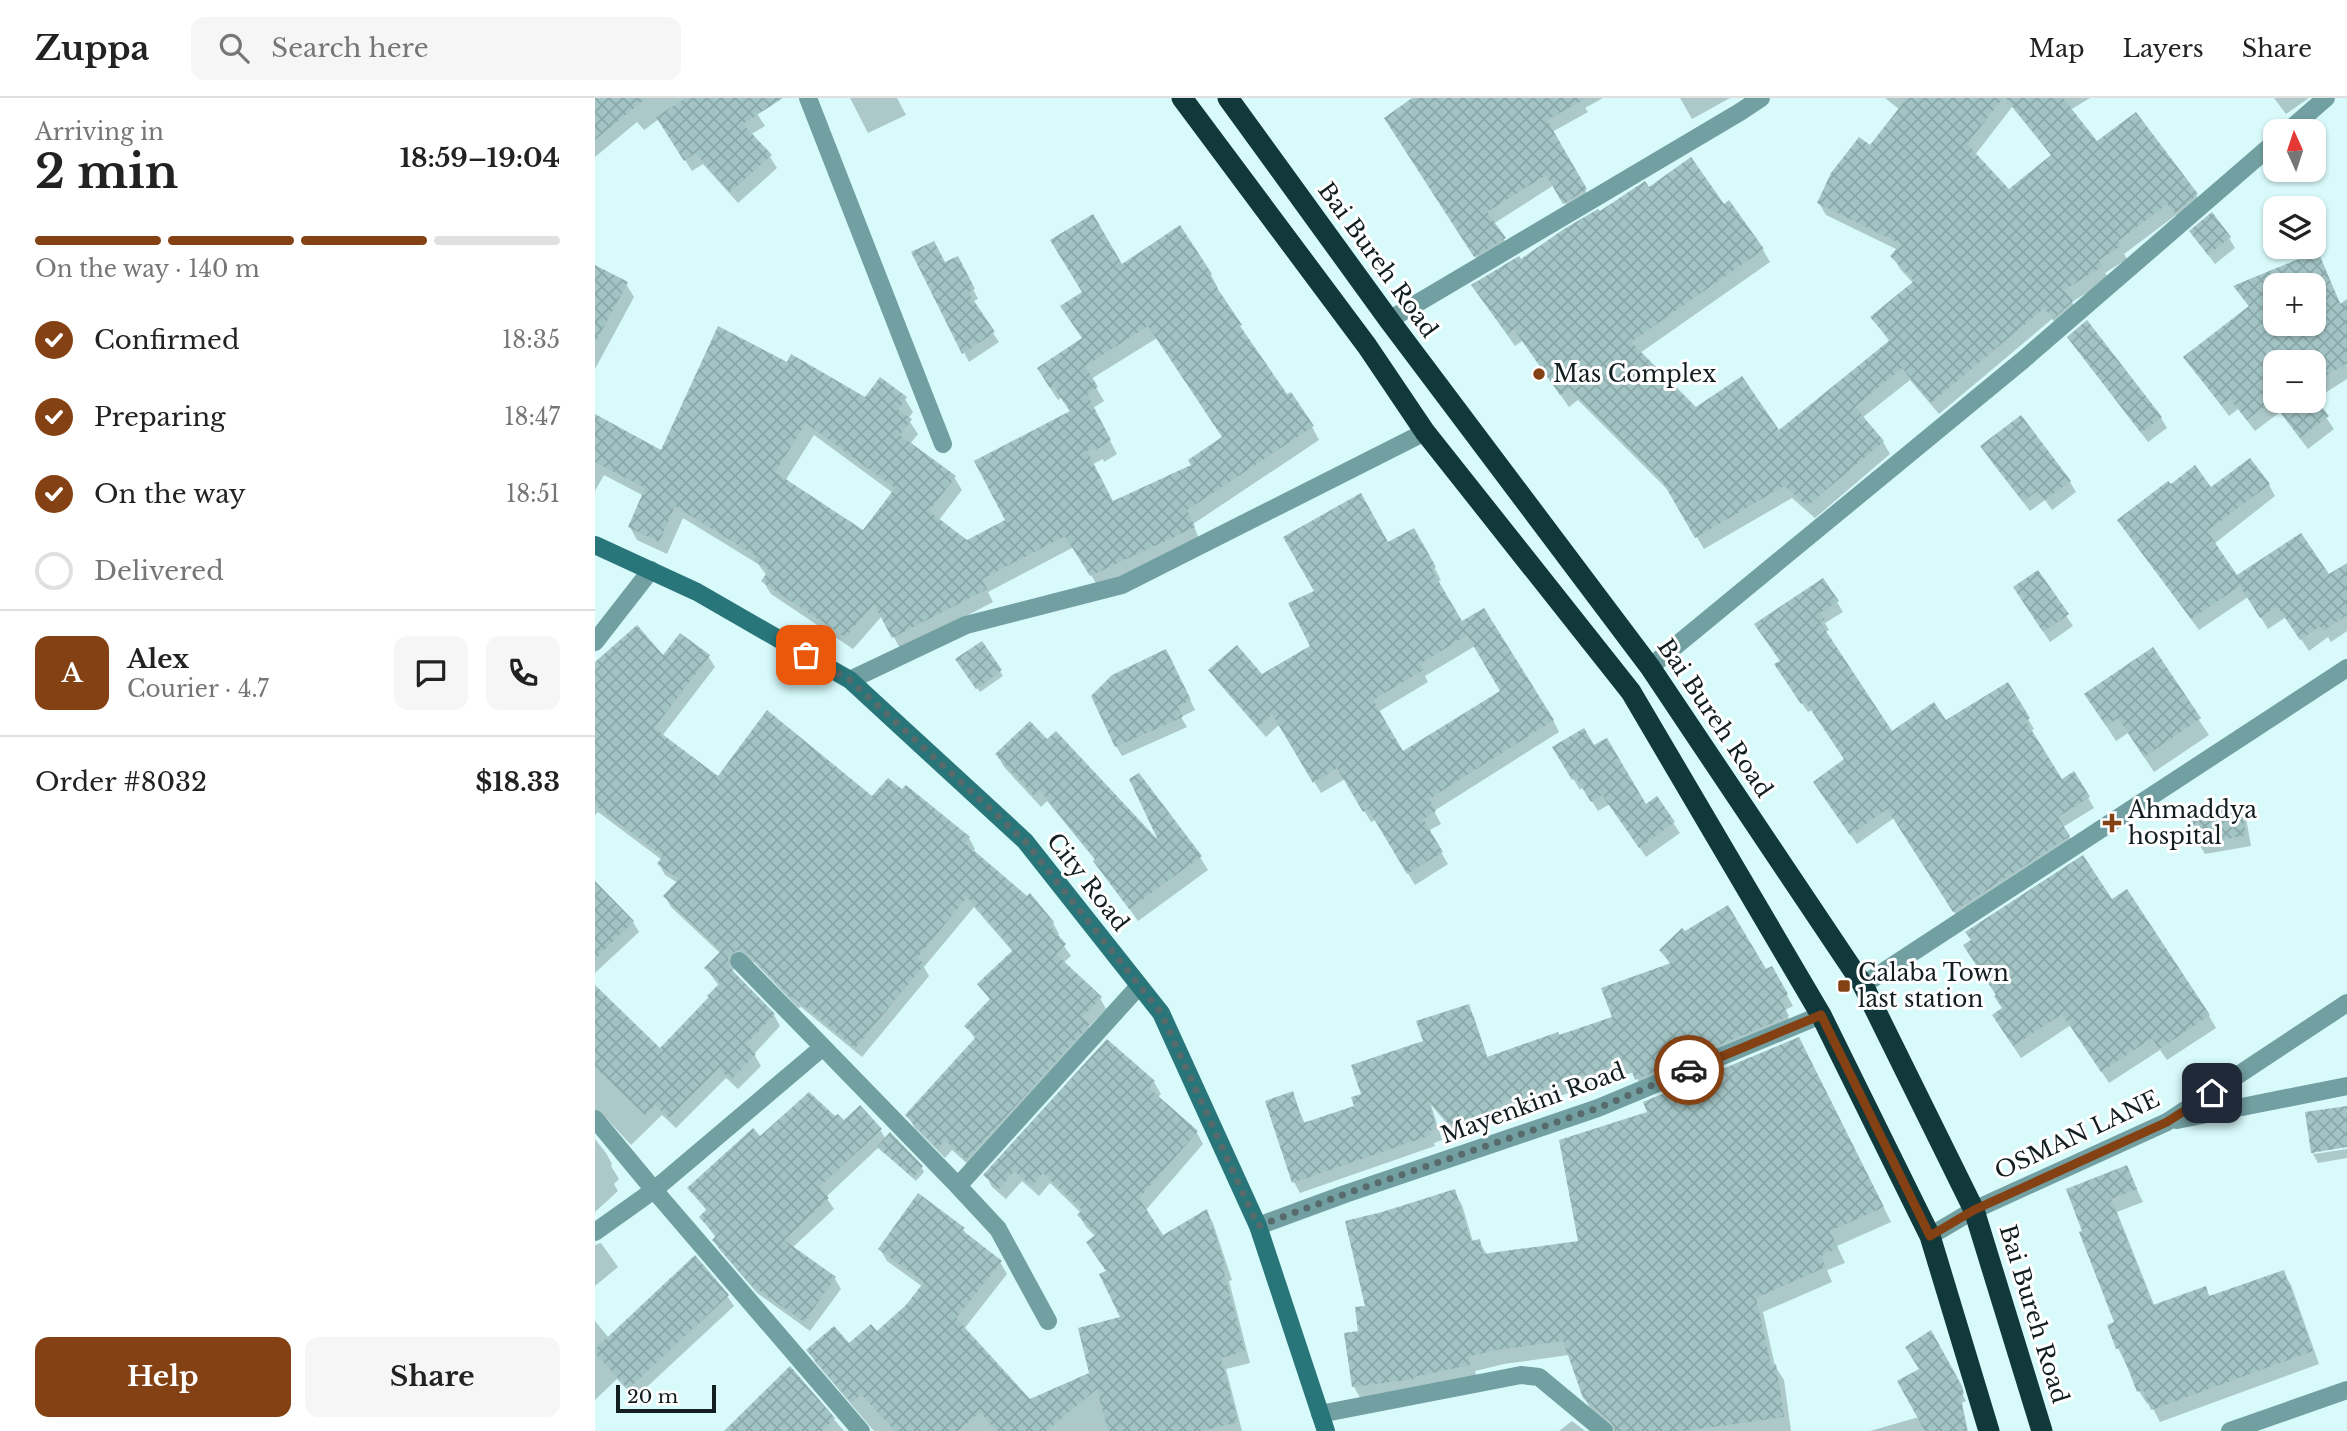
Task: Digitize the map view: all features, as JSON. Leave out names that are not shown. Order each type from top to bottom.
[{"type":"highway","points":[[1182,98],[1359,335],[1425,432],[1631,692],[1821,1015],[1930,1236],[1989,1431]]},
{"type":"highway","name":"Bai Bureh Road","points":[[1228,98],[1389,320],[1650,667],[1863,985],[1974,1210],[2042,1431]]},
{"type":"main road","name":"City Road","points":[[595,545],[697,592],[850,680],[1025,841],[1161,1013],[1258,1226],[1323,1422]]},
{"type":"street","points":[[808,98],[943,444]]},
{"type":"street","points":[[1389,320],[1740,113],[1761,98]]},
{"type":"street","points":[[2302,119],[2326,98]]},
{"type":"street","points":[[1650,667],[2023,359],[2263,152]]},
{"type":"street","points":[[850,680],[966,625],[1122,585],[1425,432]]},
{"type":"street","points":[[595,642],[651,570]]},
{"type":"street","points":[[1863,985],[2347,668]]},
{"type":"street","points":[[739,961],[998,1229],[1048,1321]]},
{"type":"street","points":[[958,1186],[1139,986]]},
{"type":"street","name":"OSMAN LANE","points":[[1930,1236],[1974,1210],[2167,1122],[2347,1003]]},
{"type":"street","name":"Mayenkini Road","points":[[1258,1226],[1598,1108],[1821,1015]]},
{"type":"street","points":[[595,1232],[654,1190],[823,1047]]},
{"type":"street","points":[[2167,1122],[2347,1087]]},
{"type":"street","points":[[595,1119],[861,1431]]},
{"type":"street","points":[[1323,1422],[1521,1375],[1539,1377],[1604,1431]]},
{"type":"street","points":[[2230,1431],[2347,1390]]},
{"type":"building","points":[[595,98],[646,98],[595,140]]},
{"type":"building","points":[[686,98],[783,98],[743,124],[772,155],[730,192],[695,153],[684,161],[656,117]]},
{"type":"building","points":[[1412,98],[1587,98],[1547,120],[1587,189],[1563,204],[1546,175],[1487,212],[1506,238],[1474,257],[1384,118]]},
{"type":"building","points":[[1907,98],[2003,98],[1967,144],[2009,189],[2051,155],[2006,98],[2063,98],[2097,141],[2136,112],[2198,194],[2175,213],[2167,204],[2118,241],[2121,246],[2099,260],[2103,266],[2064,290],[2073,301],[2053,319],[2044,308],[1931,403],[1902,368],[1855,407],[1884,441],[1807,506],[1784,486],[1695,538],[1661,479],[1570,389],[1560,395],[1514,329],[1507,334],[1471,285],[1519,256],[1521,259],[1564,229],[1598,209],[1600,211],[1645,181],[1649,187],[1691,157],[1724,204],[1729,200],[1764,249],[1631,342],[1696,407],[1742,376],[1779,430],[1890,340],[1870,317],[1914,281],[1890,256],[1901,244],[1817,203],[1831,173],[1859,137],[1870,145]]},
{"type":"building","points":[[2212,212],[2231,237],[2208,255],[2189,231]]},
{"type":"building","points":[[1093,214],[1122,264],[1180,225],[1212,274],[1209,276],[1242,325],[1240,326],[1287,394],[1291,392],[1314,426],[1187,510],[1195,527],[1090,576],[1065,536],[982,579],[987,589],[892,638],[874,604],[845,637],[761,581],[769,570],[753,560],[756,556],[675,506],[659,542],[628,527],[645,488],[595,462],[595,414],[661,450],[718,326],[787,362],[791,354],[865,397],[880,377],[907,397],[898,410],[912,419],[900,435],[956,476],[929,511],[967,540],[1005,520],[974,461],[1070,411],[1037,368],[1082,338],[1060,306],[1082,292],[1050,240]],"holes":[[[1148,326],[1222,437],[1188,460],[1191,465],[1113,501],[1087,451],[1094,447],[1096,450],[1111,440],[1087,394],[1098,387],[1085,366]],[[806,423],[895,488],[863,530],[775,472]]]},
{"type":"building","points":[[934,241],[945,262],[958,256],[975,289],[968,292],[995,332],[962,354],[911,252]]},
{"type":"building","points":[[2299,259],[2321,259],[2340,304],[2347,299],[2347,363],[2326,376],[2326,350],[2263,350],[2263,408],[2247,420],[2230,399],[2221,405],[2183,357],[2249,306],[2233,286],[2263,274],[2263,336],[2326,336],[2326,273],[2265,273]]},
{"type":"building","points":[[595,265],[628,282],[595,343]]},
{"type":"building","points":[[2087,320],[2162,417],[2141,433],[2067,337]]},
{"type":"building","points":[[2326,412],[2329,416],[2300,438],[2281,413]]},
{"type":"building","points":[[2021,415],[2071,481],[2045,500],[2037,491],[2023,502],[1980,446]]},
{"type":"building","points":[[2250,458],[2270,484],[2207,531],[2237,575],[2301,533],[2329,574],[2347,563],[2347,615],[2323,631],[2320,626],[2300,640],[2277,606],[2260,618],[2240,586],[2191,619],[2117,520],[2168,481],[2171,484],[2195,465],[2211,487]]},
{"type":"building","points":[[1361,493],[1388,542],[1414,528],[1436,567],[1432,570],[1462,621],[1484,608],[1554,720],[1429,799],[1436,811],[1423,819],[1443,852],[1407,874],[1368,809],[1363,812],[1337,768],[1313,783],[1272,714],[1258,727],[1208,670],[1237,645],[1262,674],[1310,646],[1288,603],[1314,591],[1283,537]],"holes":[[[1467,635],[1500,691],[1403,751],[1373,700],[1423,670],[1420,664]]]},
{"type":"building","points":[[2038,570],[2069,614],[2043,632],[2013,587]]},
{"type":"building","points":[[1823,578],[1839,601],[1820,613],[1825,619],[1820,622],[1892,731],[1934,702],[1946,720],[2008,682],[2030,718],[2026,721],[2062,779],[2074,771],[2090,797],[2058,817],[2070,836],[1953,912],[1887,809],[1850,835],[1813,782],[1844,759],[1805,701],[1801,704],[1774,664],[1780,661],[1754,624]]},
{"type":"building","points":[[637,625],[663,655],[680,633],[710,655],[654,728],[718,776],[767,710],[872,796],[888,778],[902,789],[906,785],[970,837],[965,843],[1027,896],[1030,893],[1054,922],[1050,926],[1066,944],[1056,954],[1102,997],[1082,1017],[1090,1024],[966,1160],[945,1140],[938,1149],[905,1115],[976,1037],[964,1026],[990,999],[977,984],[1013,950],[967,897],[917,958],[925,964],[855,1048],[791,998],[747,953],[737,950],[728,957],[730,968],[775,1014],[746,1044],[756,1054],[731,1080],[719,1068],[669,1118],[655,1105],[645,1115],[595,1067],[595,985],[660,1048],[720,983],[704,968],[721,951],[663,896],[679,879],[657,864],[663,856],[595,805],[595,662]]},
{"type":"building","points":[[982,641],[1002,670],[976,689],[955,659]]},
{"type":"building","points":[[2153,647],[2201,718],[2144,757],[2118,718],[2106,726],[2084,694]]},
{"type":"building","points":[[1166,649],[1191,700],[1177,706],[1183,717],[1115,747],[1091,696],[1112,675]]},
{"type":"building","points":[[1030,721],[1047,739],[1056,731],[1158,840],[1129,779],[1139,773],[1202,856],[1129,909],[1093,861],[1095,859],[1039,789],[1033,795],[995,754]]},
{"type":"building","points":[[1584,728],[1594,745],[1607,738],[1646,804],[1657,796],[1675,822],[1639,848],[1602,795],[1591,802],[1576,778],[1572,780],[1552,747]]},
{"type":"building","points":[[2241,805],[2246,835],[2197,845],[2191,815]]},
{"type":"building","points":[[2083,855],[2112,899],[2127,889],[2210,1015],[2159,1049],[2152,1038],[2101,1072],[2062,1014],[2013,1046],[1992,1015],[2002,1008],[1994,996],[1996,995],[1963,945],[1971,940],[1965,932]]},
{"type":"building","points":[[595,881],[634,921],[595,959]]},
{"type":"building","points":[[1728,905],[1766,969],[1772,966],[1788,994],[1780,999],[1789,1016],[1635,1080],[1628,1061],[1502,1102],[1503,1107],[1450,1125],[1428,1100],[1437,1129],[1429,1131],[1431,1135],[1292,1183],[1265,1101],[1293,1091],[1303,1123],[1354,1106],[1351,1097],[1361,1094],[1351,1065],[1423,1041],[1416,1021],[1469,1004],[1487,1057],[1558,1032],[1559,1035],[1612,1017],[1601,988],[1671,963],[1659,950],[1682,928],[1685,931]]},
{"type":"building","points":[[1799,1037],[1884,1207],[1830,1231],[1838,1248],[1821,1256],[1826,1267],[1756,1298],[1771,1365],[1776,1364],[1784,1417],[1684,1431],[1615,1431],[1611,1422],[1583,1398],[1563,1341],[1495,1350],[1468,1357],[1470,1365],[1413,1377],[1414,1379],[1352,1387],[1344,1333],[1358,1331],[1355,1307],[1365,1306],[1345,1221],[1455,1189],[1471,1241],[1480,1239],[1483,1254],[1578,1241],[1559,1140],[1647,1112],[1643,1102]]},
{"type":"building","points":[[1107,1039],[1155,1081],[1149,1088],[1198,1131],[1139,1198],[1163,1235],[1207,1209],[1226,1268],[1223,1269],[1245,1351],[1221,1358],[1238,1422],[1202,1431],[1108,1431],[1097,1389],[1046,1431],[997,1431],[980,1412],[958,1431],[895,1431],[861,1394],[852,1403],[806,1350],[834,1326],[849,1343],[871,1324],[877,1331],[906,1305],[924,1282],[878,1249],[918,1193],[965,1228],[962,1230],[1002,1261],[956,1318],[1030,1399],[1089,1373],[1078,1328],[1120,1317],[1099,1274],[1106,1271],[1086,1242],[1097,1234],[1077,1215],[1082,1210],[1043,1173],[1032,1186],[1014,1171],[999,1189],[983,1175]]},
{"type":"building","points":[[809,1092],[835,1116],[838,1114],[844,1120],[860,1105],[882,1129],[819,1187],[829,1198],[784,1240],[836,1277],[804,1322],[749,1283],[712,1240],[716,1236],[699,1217],[707,1209],[687,1188],[753,1128],[760,1136]]},
{"type":"building","points":[[2347,1106],[2347,1147],[2311,1153],[2305,1112]]},
{"type":"building","points":[[890,1132],[923,1166],[913,1178],[877,1147]]},
{"type":"building","points":[[2127,1165],[2137,1189],[2111,1199],[2153,1305],[2206,1286],[2209,1296],[2284,1270],[2313,1351],[2151,1410],[2143,1390],[2137,1392],[2120,1348],[2116,1349],[2107,1325],[2114,1322],[2079,1232],[2082,1231],[2066,1189]]},
{"type":"building","points":[[695,1255],[729,1295],[628,1389],[595,1353],[595,1349]]},
{"type":"building","points":[[1931,1330],[1962,1386],[1964,1394],[1960,1396],[1967,1431],[1925,1431],[1897,1381],[1919,1369],[1905,1347]]},
{"type":"building","points":[[790,1366],[835,1418],[822,1431],[724,1431]]},
{"type":"way so far","points":[[806,655],[850,680],[1025,841],[1161,1013],[1258,1226],[1598,1108],[1689,1070]]},
{"type":"place","name":"Mas Complex","points":[[1539,374]]},
{"type":"place","name":"Ahmaddya hospital","points":[[2112,823]]},
{"type":"place","name":"Calaba Town last station","points":[[1844,986]]},
{"type":"route","points":[[1689,1070],[1821,1015],[1930,1236],[1974,1210],[2167,1122],[2212,1093]]}]
